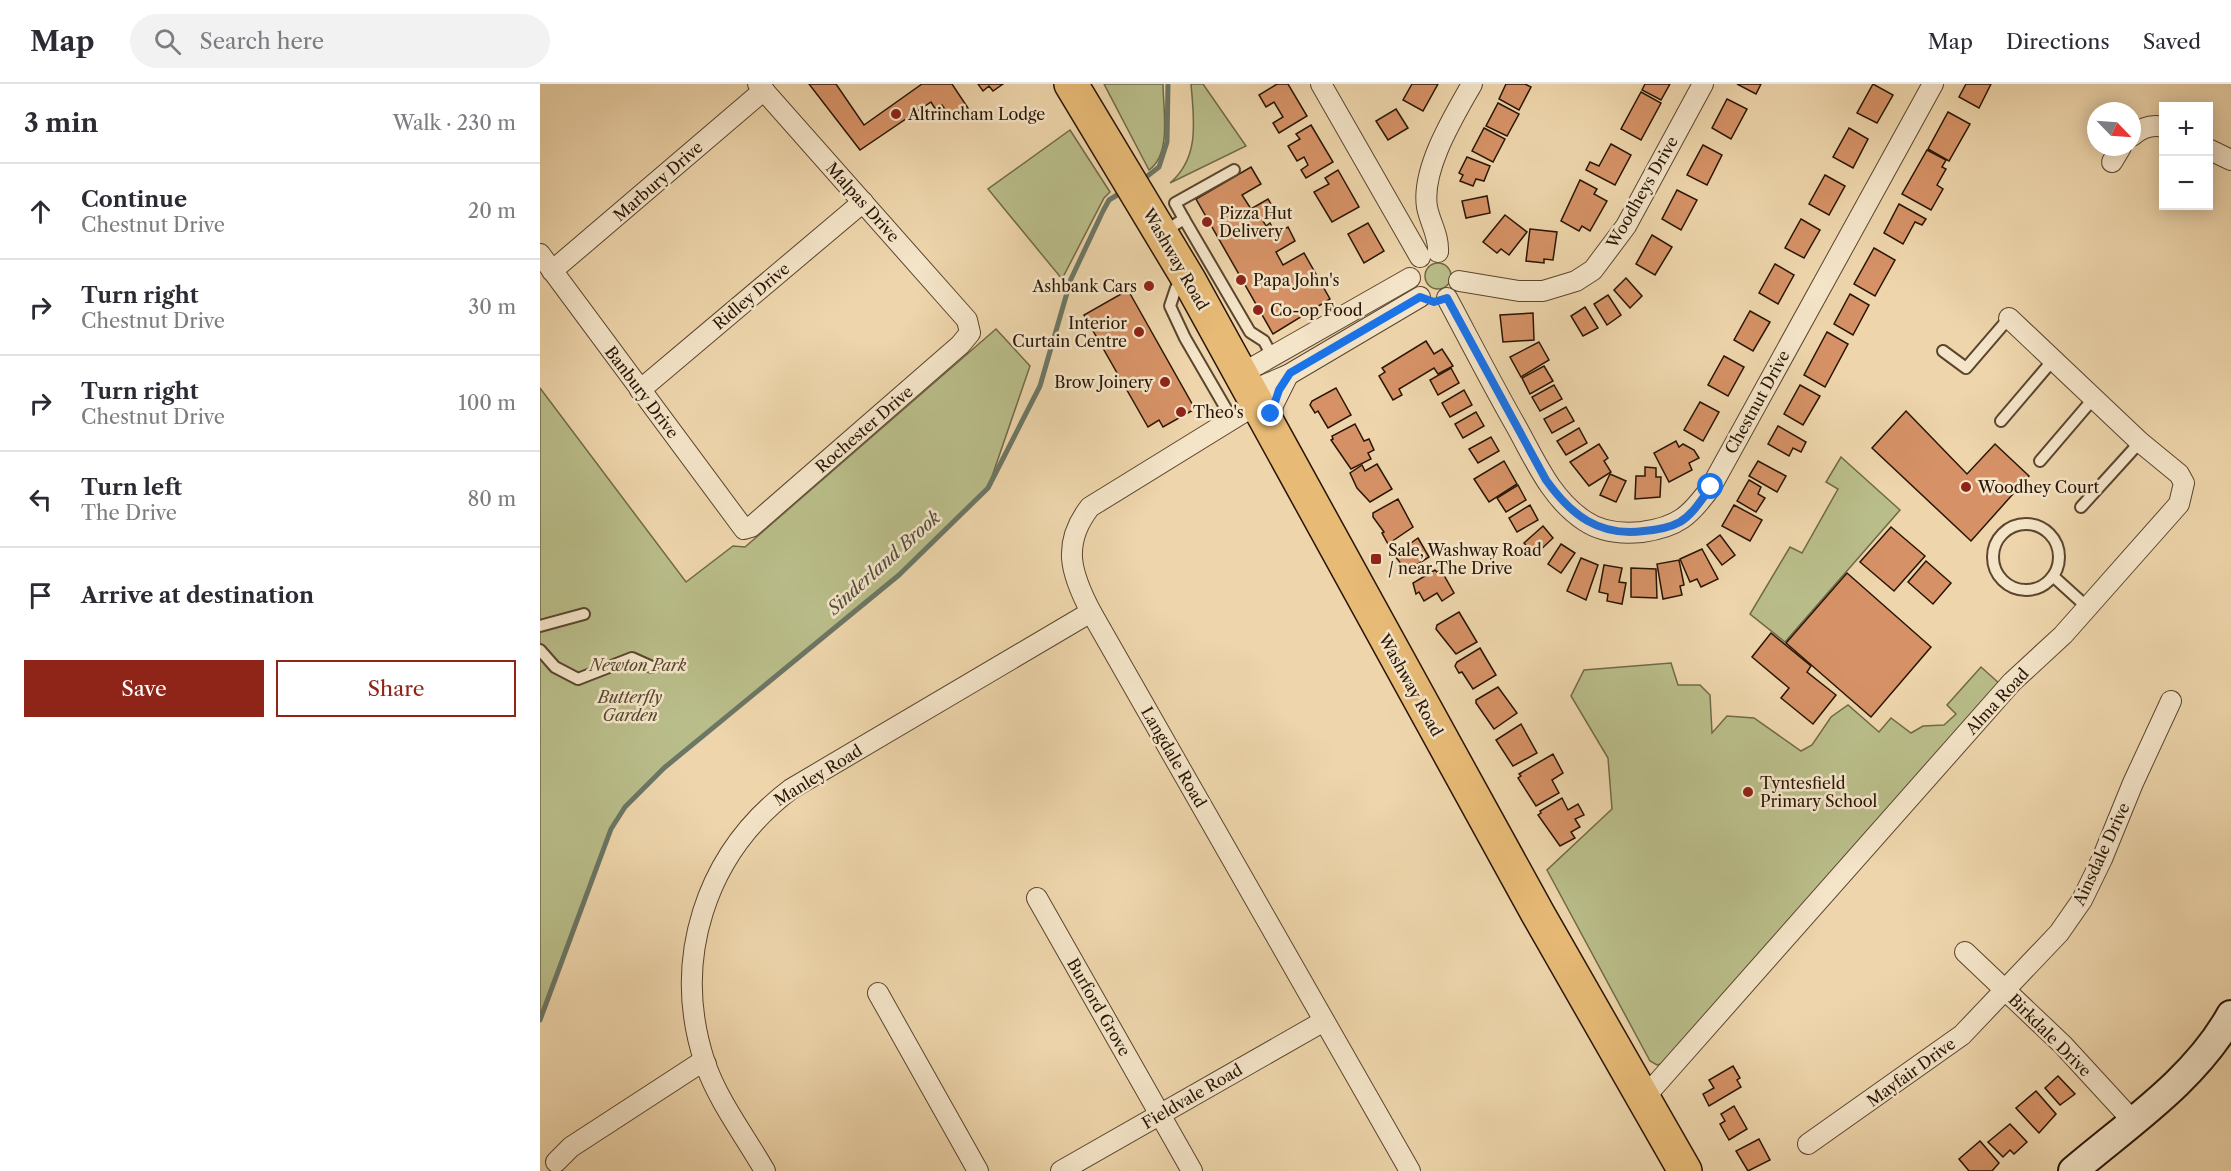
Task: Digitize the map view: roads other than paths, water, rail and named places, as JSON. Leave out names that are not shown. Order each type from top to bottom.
[{"type":"highway","name":"Washway Road","points":[[1071,84],[1132,183],[1172,227],[1189,280],[1250,404],[1685,1171]]},
{"type":"street","points":[[1321,84],[1429,255],[1455,262],[1459,281],[1447,298],[1434,302],[1420,297],[1415,291],[1410,278],[1411,269],[1429,255],[1439,243],[1427,206],[1427,190],[1440,145],[1472,84]]},
{"type":"street","name":"Woodheys Drive","points":[[1459,281],[1519,291],[1544,291],[1576,281],[1593,270],[1626,226],[1703,84]]},
{"type":"street","name":"Chestnut Drive","points":[[1447,298],[1546,480],[1567,507],[1587,523],[1608,531],[1630,533],[1680,522],[1697,506],[1711,487],[1933,84]]},
{"type":"street","name":"Malpas Drive","points":[[761,87],[967,320]]},
{"type":"street","name":"Marbury Drive","points":[[552,271],[761,87]]},
{"type":"street","points":[[2141,129],[2159,126]]},
{"type":"street","points":[[2213,151],[2231,160]]},
{"type":"street","name":"Ridley Drive","points":[[640,390],[863,202]]},
{"type":"street","name":"Banbury Drive","points":[[540,254],[744,529]]},
{"type":"street","points":[[1250,404],[1273,357],[1410,278]]},
{"type":"street","points":[[1250,404],[1288,375],[1420,297]]},
{"type":"street","name":"Alma Road","points":[[1644,1098],[2012,682],[2063,635],[2164,524],[2179,504],[2184,483],[2179,474],[2093,399],[2009,318]]},
{"type":"street","name":"Rochester Drive","points":[[744,529],[751,527],[960,345],[969,333],[967,320]]},
{"type":"street","points":[[1250,404],[1273,405],[1288,375]]},
{"type":"street","name":"Langdale Road","points":[[1250,404],[1100,499],[1081,518],[1074,533],[1071,552],[1073,571],[1091,612],[1410,1171]]},
{"type":"street","name":"Manley Road","points":[[765,1171],[706,1064],[693,1006],[695,941],[711,888],[726,859],[745,831],[766,808],[791,789],[1091,612]]},
{"type":"street","name":"Ainsdale Drive","points":[[2005,989],[2059,933],[2082,900],[2171,701]]},
{"type":"street","name":"Burford Grove","points":[[1037,898],[1192,1171]]},
{"type":"street","name":"Birkdale Drive","points":[[1965,952],[2063,1045],[2132,1120]]},
{"type":"street","name":"Mayfair Drive","points":[[1808,1144],[1962,1035],[2005,989]]},
{"type":"street","points":[[878,993],[978,1171]]},
{"type":"street","name":"Fieldvale Road","points":[[1061,1171],[1324,1021]]},
{"type":"street","points":[[2073,1171],[2181,1080],[2211,1046],[2229,1021]]},
{"type":"street","points":[[554,1162],[571,1147],[697,1065],[706,1064]]},
{"type":"lane","points":[[1234,170],[1175,203],[1172,227],[1250,332],[1264,341],[1273,357]]},
{"type":"lane","points":[[1189,280],[1176,288],[1170,306],[1185,338],[1250,404]]},
{"type":"lane","points":[[1943,351],[1966,368],[2009,318]]},
{"type":"lane","points":[[2001,421],[2053,360]]},
{"type":"lane","points":[[2040,461],[2093,399]]},
{"type":"lane","points":[[2081,507],[2140,442]]},
{"type":"lane","points":[[2026,523],[2048,531],[2059,549],[2060,560],[2054,577],[2043,587],[2028,591],[2008,586],[1995,569],[1992,556],[1995,545],[2003,533],[2016,525],[2026,523]]},
{"type":"lane","points":[[2054,577],[2087,607]]},
{"type":"lane","points":[[540,627],[584,614]]},
{"type":"lane","points":[[540,650],[555,667],[578,679],[632,658],[652,667]]},
{"type":"waterway","name":"Sinderland Brook","points":[[1141,181],[1159,167],[1167,142],[1168,84]]},
{"type":"waterway","name":"Sinderland Brook","points":[[540,1020],[611,829],[625,807],[664,768],[899,575],[988,488],[1040,386],[1071,279],[1109,200],[1122,192]]},
{"type":"place","name":"Altrincham Lodge","points":[[896,114]]},
{"type":"place","name":"Pizza Hut Delivery","points":[[1207,222]]},
{"type":"place","name":"Papa John's","points":[[1241,280]]},
{"type":"place","name":"Ashbank Cars","points":[[1149,286]]},
{"type":"place","name":"Co-op Food","points":[[1258,310]]},
{"type":"place","name":"Interior Curtain Centre","points":[[1139,332]]},
{"type":"place","name":"Brow Joinery","points":[[1165,382]]},
{"type":"place","name":"Theo's","points":[[1181,412]]},
{"type":"place","name":"Woodhey Court","points":[[1966,487]]},
{"type":"place","name":"Sale, Washway Road / near The Drive","points":[[1376,559]]},
{"type":"place","name":"Tyntesfield Primary School","points":[[1748,792]]},
{"type":"park label","name":"Newton Park","points":[[638,665]]},
{"type":"park label","name":"Butterfly Garden","points":[[630,706]]}]
